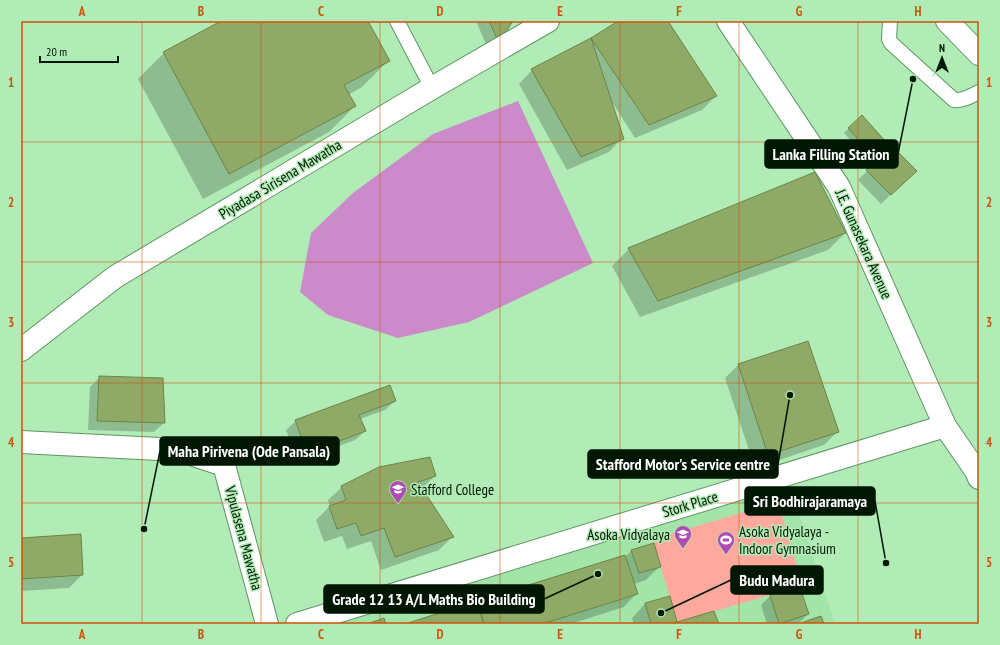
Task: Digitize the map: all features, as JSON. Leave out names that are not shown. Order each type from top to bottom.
[{"type":"street","name":"Piyadasa Sirisena Mawatha","points":[[21,350],[116,277],[432,88],[548,21]]},
{"type":"street","name":"J.E. Gunasekara Avenue","points":[[728,21],[840,187],[945,426],[976,471],[979,478]]},
{"type":"street","points":[[947,21],[979,54]]},
{"type":"street","name":"Stork Place","points":[[297,624],[945,426]]},
{"type":"street","name":"Vipulasena Mawatha","points":[[21,442],[179,450],[224,465],[267,624]]},
{"type":"lane","points":[[397,21],[432,88]]},
{"type":"lane","points":[[890,21],[889,39],[891,43],[954,100],[963,100],[979,92]]},
{"type":"shaded area","points":[[518,101],[593,263],[469,322],[398,338],[328,315],[300,292],[311,233],[353,193],[433,134]]},
{"type":"shaded area","name":"Asoka Vidyalaya","points":[[786,474],[835,624],[323,624]]},
{"type":"shaded area","name":"Asoka Vidyalaya - Indoor Gymnasium","points":[[778,502],[802,584],[770,595],[677,622],[653,539]]},
{"type":"building","points":[[221,21],[368,21],[390,61],[344,85],[356,106],[229,174],[163,52]]},
{"type":"building","points":[[489,21],[513,21],[499,43]]},
{"type":"building","points":[[618,21],[668,21],[717,96],[649,125],[591,38]]},
{"type":"building","points":[[591,38],[624,139],[581,157],[531,69]]},
{"type":"building","points":[[862,115],[886,142],[872,155],[848,128]]},
{"type":"building","points":[[892,146],[917,171],[891,195],[866,170]]},
{"type":"building","points":[[815,172],[846,233],[658,301],[628,248]]},
{"type":"building","points":[[808,341],[839,432],[768,455],[738,364]]},
{"type":"building","points":[[99,376],[163,378],[165,423],[97,421]]},
{"type":"building","points":[[390,385],[396,401],[359,415],[366,431],[307,453],[295,420]]},
{"type":"building","points":[[430,457],[436,476],[418,482],[454,537],[395,557],[384,528],[361,536],[356,523],[337,529],[329,506],[346,500],[341,486],[379,467]]},
{"type":"building","points":[[81,534],[83,575],[21,579],[21,538]]},
{"type":"building","points":[[654,543],[661,567],[639,573],[631,550]]},
{"type":"building","points":[[625,555],[638,594],[542,624],[484,624],[477,601]]},
{"type":"building","points":[[799,585],[809,614],[779,624],[770,595]]},
{"type":"building","points":[[670,596],[677,622],[671,624],[651,624],[645,603]]},
{"type":"building","points":[[477,601],[484,624],[405,624]]},
{"type":"building","points":[[714,611],[719,624],[678,624],[677,622]]},
{"type":"building","points":[[821,616],[824,624],[798,624]]},
{"type":"building","points":[[384,618],[386,624],[367,624]]},
{"type":"place","name":"Lanka Filling Station","points":[[913,79]]},
{"type":"place","name":"Stafford Motor's Service centre","points":[[790,395]]},
{"type":"place","name":"Stafford College","points":[[398,504]]},
{"type":"place","name":"Maha Pirivena (Ode Pansala)","points":[[144,529]]},
{"type":"place","name":"Asoka Vidyalaya","points":[[683,549]]},
{"type":"place","name":"Asoka Vidyalaya - Indoor Gymnasium","points":[[726,555]]},
{"type":"place","name":"Sri Bodhirajaramaya","points":[[886,563]]},
{"type":"place","name":"Grade 12 13 A/L Maths Bio Building","points":[[598,574]]},
{"type":"place","name":"Budu Madura","points":[[661,613]]}]
